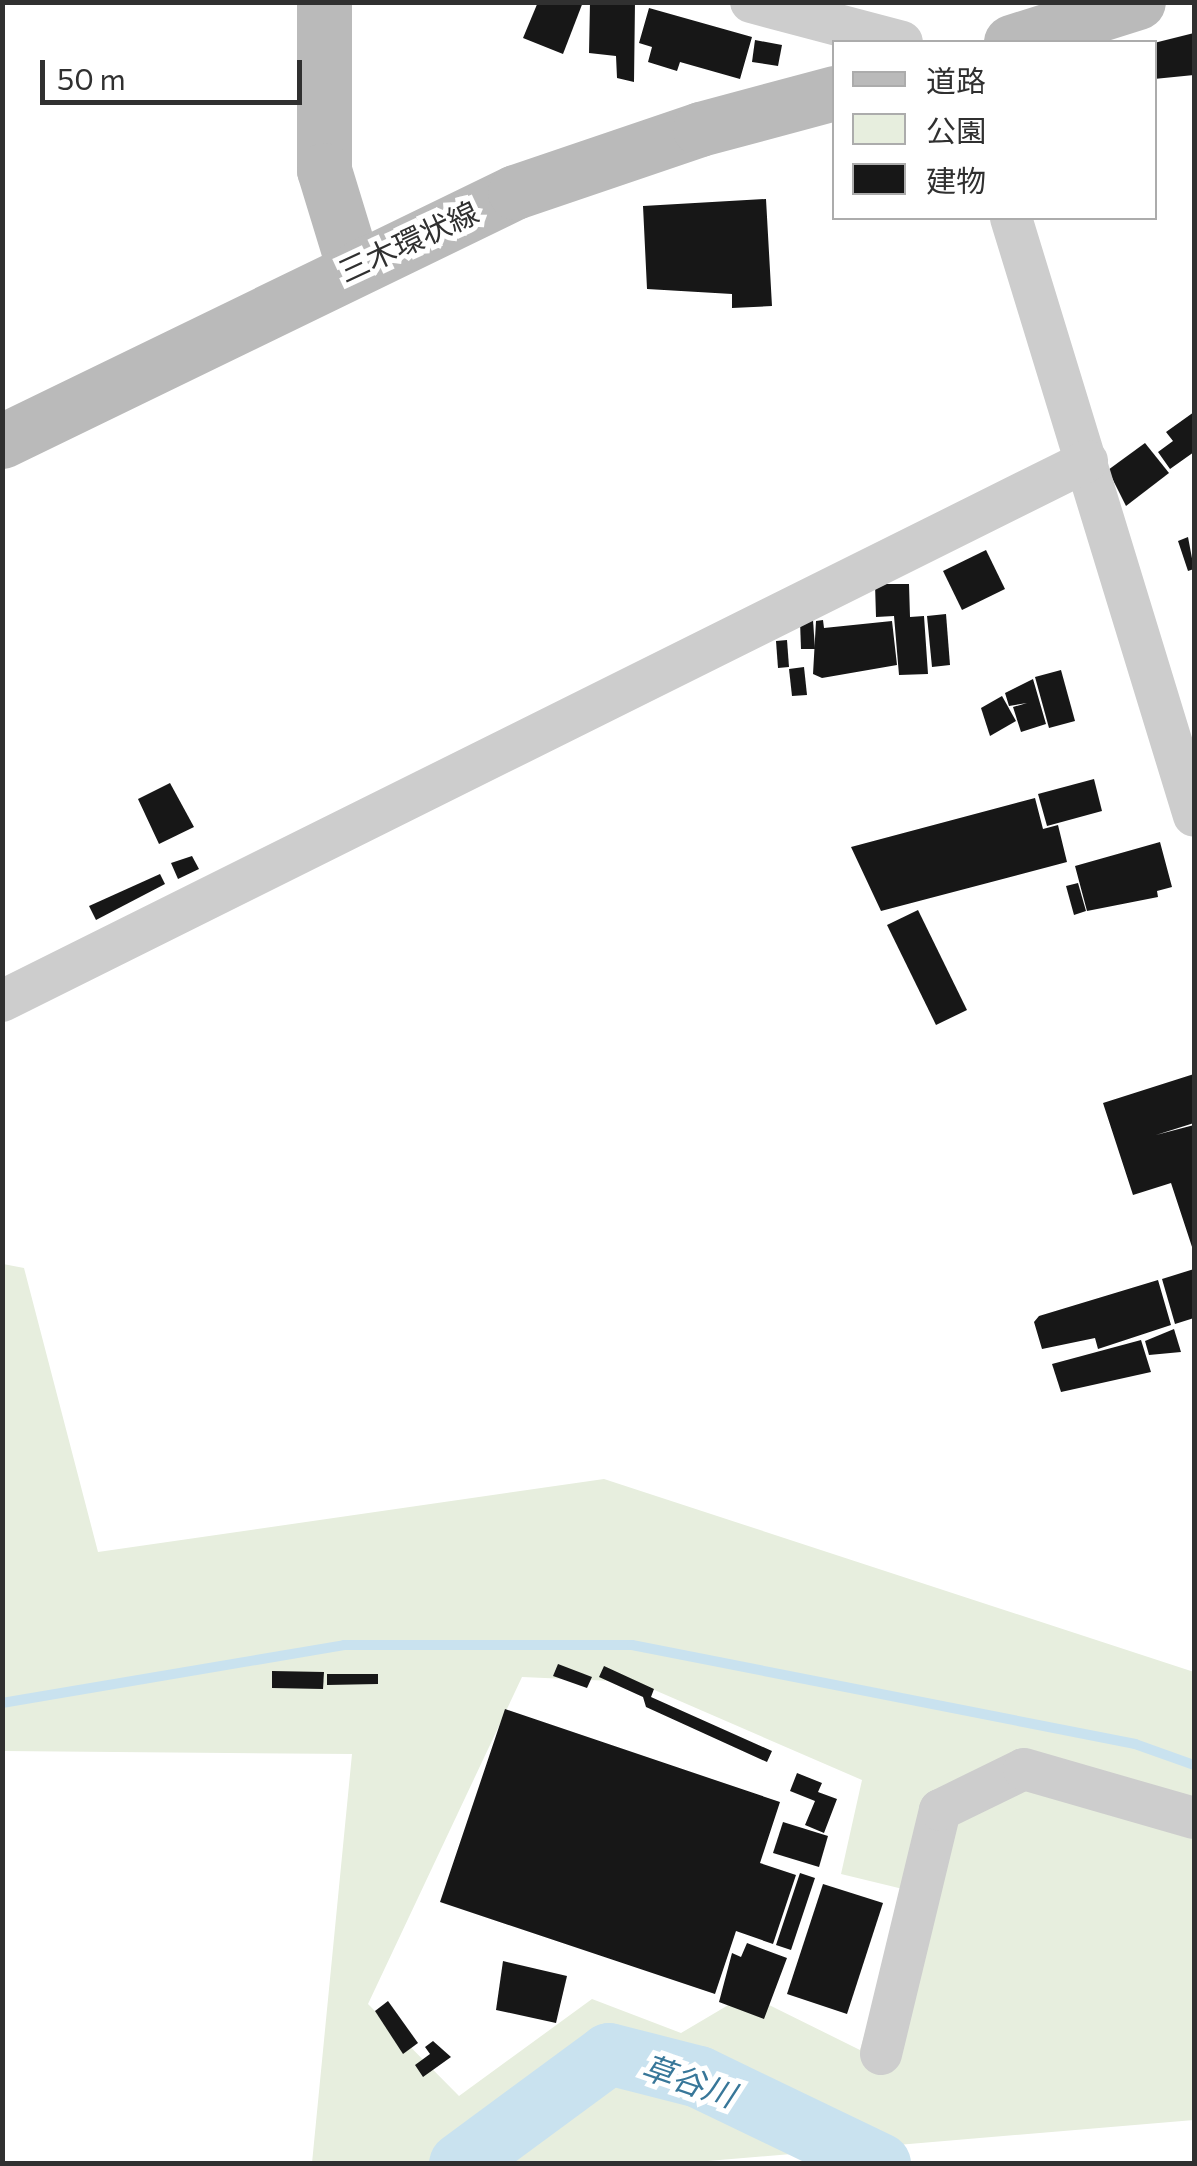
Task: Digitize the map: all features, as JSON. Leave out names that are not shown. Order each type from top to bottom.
[{"type":"main road","points":[[324,2],[324,170],[354,266]]},
{"type":"main road","points":[[1018,40],[1138,2]]},
{"type":"main road","name":"三木環状線","points":[[2,441],[354,266],[515,192],[700,129],[832,94]]},
{"type":"street","points":[[750,2],[894,40]]},
{"type":"street","points":[[1013,220],[1087,461],[1181,730],[1194,816]]},
{"type":"street","points":[[2,1001],[1087,461]]},
{"type":"street","points":[[881,2054],[940,1810],[1024,1769],[1194,1818]]},
{"type":"green space","points":[[3,1264],[24,1268],[98,1552],[604,1479],[1194,1672],[1194,2120],[684,2163],[312,2163],[352,1754],[3,1751]],"holes":[[[522,1677],[636,1682],[862,1780],[841,1874],[907,1890],[860,2050],[747,1994],[681,2033],[592,1999],[459,2096],[368,2004]]]},
{"type":"building","points":[[538,2],[583,2],[563,54],[523,38]]},
{"type":"building","points":[[590,2],[635,2],[634,82],[617,78],[616,56],[589,53]]},
{"type":"building","points":[[649,8],[752,37],[740,79],[680,62],[677,71],[648,62],[652,47],[639,43]]},
{"type":"building","points":[[1194,33],[1194,75],[1157,79],[1157,42]]},
{"type":"building","points":[[755,40],[782,45],[778,66],[752,62]]},
{"type":"building","points":[[766,199],[772,306],[732,308],[732,294],[647,289],[643,206]]},
{"type":"building","points":[[1194,412],[1194,452],[1170,469],[1158,452],[1173,441],[1166,432]]},
{"type":"building","points":[[1145,443],[1169,473],[1126,506],[1108,470]]},
{"type":"building","points":[[1188,537],[1194,569],[1188,571],[1178,541]]},
{"type":"building","points":[[986,550],[1005,589],[962,610],[943,571]]},
{"type":"building","points":[[875,584],[909,584],[910,617],[924,616],[928,674],[899,675],[894,616],[876,617]]},
{"type":"building","points":[[946,614],[950,665],[932,667],[927,616]]},
{"type":"building","points":[[813,620],[815,649],[801,649],[800,621]]},
{"type":"building","points":[[823,620],[824,628],[892,621],[897,665],[822,678],[813,674],[816,621]]},
{"type":"building","points":[[787,640],[789,667],[778,668],[776,641]]},
{"type":"building","points":[[804,667],[807,695],[792,696],[789,669]]},
{"type":"building","points":[[1061,670],[1075,721],[1049,728],[1035,677]]},
{"type":"building","points":[[1033,679],[1046,724],[1021,732],[1013,707],[1027,703],[1009,706],[1005,693]]},
{"type":"building","points":[[1002,696],[1016,721],[990,736],[981,708]]},
{"type":"building","points":[[1094,779],[1102,811],[1047,826],[1038,794]]},
{"type":"building","points":[[170,783],[194,827],[159,844],[138,799]]},
{"type":"building","points":[[1035,798],[1043,829],[1058,825],[1067,862],[881,911],[851,847]]},
{"type":"building","points":[[1160,842],[1172,887],[1157,891],[1158,897],[1087,911],[1075,866]]},
{"type":"building","points":[[192,856],[199,869],[178,879],[171,863]]},
{"type":"building","points":[[160,874],[165,884],[96,920],[89,906]]},
{"type":"building","points":[[1078,883],[1086,911],[1074,915],[1066,886]]},
{"type":"building","points":[[918,910],[967,1010],[936,1025],[887,925]]},
{"type":"building","points":[[1194,1074],[1194,1123],[1156,1135],[1194,1125],[1194,1253],[1171,1183],[1133,1195],[1103,1103]]},
{"type":"building","points":[[1194,1269],[1194,1318],[1175,1324],[1162,1279]]},
{"type":"building","points":[[1158,1280],[1171,1325],[1098,1349],[1095,1338],[1042,1349],[1034,1322],[1039,1316]]},
{"type":"building","points":[[1174,1329],[1181,1352],[1149,1355],[1145,1341]]},
{"type":"building","points":[[1141,1340],[1151,1372],[1061,1392],[1052,1364]]},
{"type":"building","points":[[558,1664],[592,1677],[587,1688],[553,1676]]},
{"type":"building","points":[[604,1666],[654,1689],[651,1697],[772,1751],[767,1762],[646,1707],[643,1697],[599,1677]]},
{"type":"building","points":[[272,1671],[324,1672],[323,1689],[272,1688]]},
{"type":"building","points":[[327,1674],[378,1674],[378,1684],[327,1685]]},
{"type":"building","points":[[505,1709],[780,1802],[760,1863],[796,1875],[773,1944],[736,1931],[715,1994],[440,1902]]},
{"type":"building","points":[[797,1773],[822,1783],[818,1792],[837,1799],[824,1833],[805,1825],[815,1801],[790,1791]]},
{"type":"building","points":[[783,1822],[828,1836],[819,1867],[773,1853]]},
{"type":"building","points":[[800,1873],[815,1878],[791,1950],[776,1945]]},
{"type":"building","points":[[823,1884],[883,1903],[847,2014],[787,1994]]},
{"type":"building","points":[[747,1943],[787,1958],[764,2019],[719,2002],[732,1953],[741,1957]]},
{"type":"building","points":[[503,1961],[567,1976],[556,2023],[496,2010]]},
{"type":"building","points":[[388,2001],[418,2043],[403,2054],[375,2011]]},
{"type":"building","points":[[433,2041],[451,2057],[423,2077],[415,2065],[430,2054],[425,2047]]},
{"type":"waterway","points":[[2,1703],[344,1645],[632,1645],[1135,1744],[1194,1765]]},
{"type":"waterway","name":"草谷川","points":[[460,2164],[609,2054],[699,2077],[880,2164]]}]
